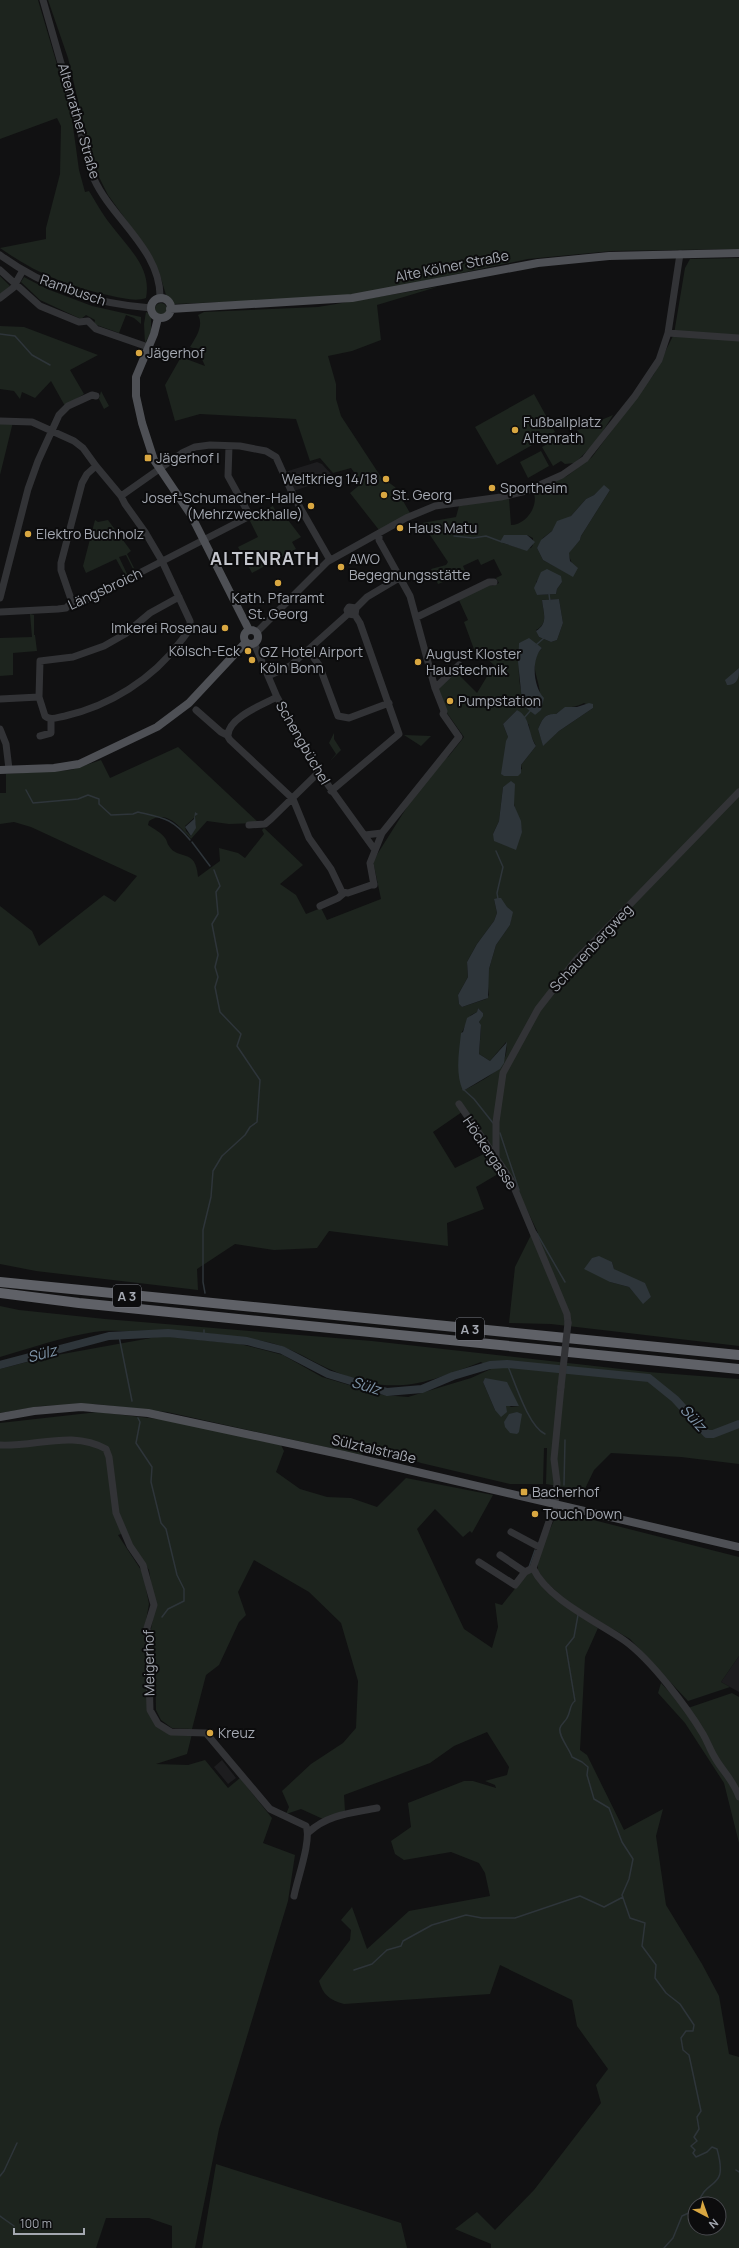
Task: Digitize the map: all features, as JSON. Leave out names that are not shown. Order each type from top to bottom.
[{"type":"highway","name":"A 3","points":[[0,1282],[739,1355]]},
{"type":"highway","name":"A 3","points":[[1,1294],[739,1369]]},
{"type":"main road","name":"Alte Kölner Straße","points":[[170,309],[352,298],[538,263],[609,256],[739,253]]},
{"type":"main road","points":[[160,299],[168,301],[170,309],[167,316],[158,318],[153,314],[151,308],[153,302],[160,299]]},
{"type":"main road","points":[[0,770],[54,768],[79,764],[157,727],[186,707],[250,642],[258,639],[203,541],[189,510],[153,457],[136,396],[136,377],[158,318]]},
{"type":"main road","points":[[250,642],[244,634],[253,631]]},
{"type":"main road","name":"Sülztalstraße","points":[[0,1417],[34,1410],[76,1407],[148,1413],[555,1504],[739,1547]]},
{"type":"street","name":"Altenrather Straße","points":[[43,0],[94,179],[101,193],[143,249],[157,273],[160,299]]},
{"type":"street","points":[[253,631],[330,560],[430,507],[501,497],[526,491],[575,467],[590,453],[659,360],[668,333],[680,254]]},
{"type":"street","name":"Rambusch","points":[[0,255],[43,281],[89,299],[118,305],[151,308]]},
{"type":"street","name":"Rambusch","points":[[0,270],[40,306],[79,322],[88,321],[96,329],[148,347]]},
{"type":"street","points":[[0,298],[16,284],[23,270]]},
{"type":"street","points":[[668,333],[739,338]]},
{"type":"street","points":[[10,612],[3,606],[0,599],[30,484],[59,415],[68,406],[92,395],[96,396]]},
{"type":"street","points":[[0,421],[29,421],[52,430],[78,443],[88,452],[96,466],[121,496],[162,561],[188,613],[191,625],[175,648],[154,670],[115,697],[85,710],[51,719],[44,715],[39,697],[40,661],[73,657],[104,646],[125,634],[150,613],[179,596]]},
{"type":"street","points":[[121,496],[195,447],[210,445],[257,448],[274,455],[294,497],[330,560]]},
{"type":"street","name":"Längsbroich","points":[[0,612],[58,609],[66,608],[72,602],[81,603],[250,516],[228,476],[229,446]]},
{"type":"street","points":[[72,602],[61,570],[61,563],[82,482],[87,474],[96,466]]},
{"type":"street","points":[[320,906],[338,898],[344,893],[374,884],[370,869],[375,850],[382,833],[459,737],[443,714],[444,711],[435,688],[417,617],[410,596],[379,540],[379,534]]},
{"type":"street","points":[[268,676],[290,666],[375,591],[399,578]]},
{"type":"street","points":[[417,617],[489,582],[494,582]]},
{"type":"street","points":[[331,791],[399,734],[360,623],[353,612]]},
{"type":"street","name":"Schengbüchel","points":[[250,642],[277,697],[319,772],[331,791],[375,850]]},
{"type":"street","points":[[308,650],[319,665],[338,716],[349,718],[389,704]]},
{"type":"street","points":[[435,688],[459,665]]},
{"type":"street","points":[[0,699],[39,697]]},
{"type":"street","points":[[228,736],[231,726],[245,714],[277,697]]},
{"type":"street","points":[[196,710],[220,732],[228,736],[230,740],[293,799],[309,838],[344,893]]},
{"type":"street","points":[[40,736],[51,733],[51,719]]},
{"type":"street","points":[[0,729],[6,744],[9,769]]},
{"type":"street","points":[[249,825],[265,824],[293,799],[319,772]]},
{"type":"street","name":"Schauenbergweg","points":[[496,1157],[496,1122],[503,1073],[538,1009],[576,960],[739,792]]},
{"type":"street","points":[[365,835],[382,833]]},
{"type":"street","name":"Höckergasse","points":[[459,1104],[511,1180],[567,1314],[568,1322],[554,1458],[557,1483],[555,1504]]},
{"type":"street","name":"Meigerhof","points":[[0,1445],[26,1445],[51,1440],[77,1439],[94,1442],[106,1449],[116,1513],[130,1546],[143,1565],[154,1605],[147,1628],[151,1661],[148,1691],[150,1710],[154,1718],[171,1732],[206,1733],[270,1809],[306,1826],[309,1832]]},
{"type":"street","points":[[479,1562],[515,1585],[525,1572],[533,1568],[555,1504]]},
{"type":"street","points":[[512,1532],[539,1547]]},
{"type":"street","points":[[500,1555],[525,1572]]},
{"type":"street","points":[[533,1568],[545,1584],[560,1598],[636,1651],[683,1706],[703,1734],[714,1757],[735,1785],[739,1797]]},
{"type":"street","points":[[294,1896],[309,1832],[317,1824],[332,1816],[377,1808]]},
{"type":"shaded area","points":[[0,0],[38,0],[71,112],[79,170],[85,192],[89,191],[108,221],[137,258],[145,277],[147,287],[146,298],[138,300],[125,299],[67,283],[26,265],[0,248],[46,239],[46,228],[60,174],[61,126],[57,118],[0,139]]},
{"type":"shaded area","points":[[48,0],[739,0],[739,249],[612,251],[528,259],[357,295],[174,304],[166,295],[160,275],[145,246],[108,195],[93,165],[68,58]]},
{"type":"shaded area","points":[[739,258],[739,1346],[551,1324],[509,1323],[515,1267],[531,1235],[538,1233],[510,1174],[462,1112],[433,1132],[455,1168],[488,1152],[503,1171],[476,1187],[484,1209],[447,1223],[448,1246],[329,1231],[317,1248],[274,1250],[235,1244],[197,1269],[198,1290],[36,1271],[0,1264],[0,906],[32,931],[39,946],[104,895],[115,902],[137,876],[31,827],[14,822],[0,824],[0,793],[6,793],[6,774],[71,770],[101,760],[110,778],[178,747],[259,823],[229,824],[207,821],[191,839],[178,825],[167,818],[156,818],[149,821],[148,825],[164,836],[168,845],[173,850],[190,858],[194,862],[197,868],[198,877],[220,861],[219,848],[238,853],[245,858],[264,834],[262,830],[264,828],[303,865],[280,884],[296,895],[306,914],[321,908],[327,920],[381,899],[373,861],[407,807],[407,803],[444,758],[448,757],[464,737],[447,713],[437,689],[455,671],[477,693],[494,665],[477,650],[475,652],[464,622],[468,620],[458,598],[488,584],[493,586],[499,583],[496,578],[502,575],[494,559],[481,565],[478,559],[463,566],[466,573],[438,584],[431,569],[446,565],[448,562],[422,523],[456,517],[459,506],[509,498],[511,525],[517,524],[526,518],[533,508],[535,496],[533,491],[567,476],[592,457],[654,374],[674,334],[685,268],[690,259]],"holes":[[[604,486],[610,490],[581,536],[580,540],[568,553],[572,564],[571,575],[543,560],[537,548],[543,538],[571,516],[586,499],[594,495]],[[512,535],[521,537],[527,535],[533,538],[533,545],[531,548],[522,549],[500,542]],[[539,578],[562,582],[557,589],[556,594],[537,595],[536,582]],[[559,599],[563,623],[557,640],[551,642],[539,637],[536,630],[543,624],[544,617],[542,600]],[[526,641],[542,648],[538,654],[535,664],[540,693],[535,715],[524,700],[521,691],[519,643]],[[584,703],[593,708],[559,731],[543,745],[538,729],[541,723],[546,716],[556,714],[563,709]],[[517,710],[529,725],[530,734],[536,746],[521,765],[522,769],[502,775],[508,737],[503,724]],[[511,782],[514,804],[521,824],[522,832],[493,834],[499,821],[503,787]],[[194,818],[196,825],[191,836],[186,831],[185,826]],[[494,899],[512,912],[510,925],[496,945],[487,979],[489,995],[486,999],[462,1007],[459,1004],[458,995],[468,977],[467,962],[477,944],[494,921],[497,913]],[[478,1008],[483,1013],[479,1022],[481,1026],[479,1054],[490,1061],[506,1042],[504,1060],[500,1066],[486,1078],[463,1091],[461,1034],[471,1015],[477,1012]],[[612,1262],[614,1269],[651,1297],[643,1303],[629,1287],[610,1282]]]},
{"type":"shaded area","points":[[0,276],[10,286],[0,295]]},
{"type":"shaded area","points":[[24,277],[47,289],[92,306],[141,317],[141,324],[134,318],[126,315],[119,333],[94,324],[95,320],[86,315],[81,319],[40,300],[21,282]]},
{"type":"shaded area","points":[[437,287],[377,305],[381,340],[352,351],[328,356],[336,384],[336,399],[341,416],[381,477],[395,487],[410,513],[379,530],[350,493],[362,483],[351,468],[333,473],[320,458],[310,461],[296,419],[200,414],[175,421],[165,385],[181,357],[205,366],[198,350],[190,347],[200,327],[200,319],[198,315],[204,312],[318,307]]},
{"type":"shaded area","points":[[161,303],[165,305],[167,309],[165,313],[161,315],[157,313],[155,309],[157,305]]},
{"type":"shaded area","points":[[146,312],[151,315],[151,332],[145,343],[144,324]]},
{"type":"shaded area","points":[[0,326],[24,327],[98,355],[70,370],[84,394],[65,406],[51,381],[35,398],[22,392],[20,399],[14,391],[0,389]]},
{"type":"shaded area","points":[[101,391],[109,406],[104,409],[99,399]]},
{"type":"shaded area","name":"Fußballplatz Altenrath","points":[[534,394],[555,432],[497,465],[475,427]]},
{"type":"shaded area","points":[[613,415],[596,442],[575,463],[565,464],[561,461],[553,466],[542,447],[562,436],[568,442],[576,431]]},
{"type":"shaded area","points":[[13,422],[0,475],[0,423]]},
{"type":"shaded area","points":[[541,451],[549,466],[528,478],[520,462]]},
{"type":"shaded area","points":[[317,462],[322,464],[331,474],[331,478],[294,491],[286,476],[288,471]]},
{"type":"shaded area","points":[[604,485],[610,490],[581,536],[580,540],[569,553],[570,561],[578,568],[573,577],[543,560],[537,548],[541,540],[552,531],[557,521],[571,516],[586,499],[594,495]]},
{"type":"shaded area","points":[[273,506],[279,518],[285,516],[301,537],[292,542],[296,549],[252,573],[238,547],[258,537],[249,519],[254,516],[256,519],[268,512],[267,509]]},
{"type":"shaded area","points":[[95,520],[98,522],[108,520],[131,551],[127,554],[136,572],[131,573],[134,571],[126,555],[119,557],[128,576],[126,577],[116,559],[86,573],[83,566]]},
{"type":"shaded area","points":[[504,535],[527,535],[535,542],[527,551],[500,542]]},
{"type":"shaded area","points":[[547,569],[561,576],[562,582],[557,589],[556,594],[537,595],[534,588],[541,572]]},
{"type":"shaded area","points":[[559,599],[563,623],[557,640],[551,642],[539,637],[536,631],[540,628],[544,621],[542,600]]},
{"type":"shaded area","points":[[30,614],[34,615],[34,635],[37,651],[13,653],[13,675],[0,676],[0,638],[32,637]]},
{"type":"shaded area","points":[[529,638],[542,648],[536,659],[535,673],[540,693],[544,698],[541,710],[535,715],[525,707],[522,701],[518,662],[519,643]]},
{"type":"shaded area","points":[[739,668],[739,675],[736,682],[731,685],[727,685],[725,680]]},
{"type":"shaded area","points":[[589,703],[593,704],[593,708],[559,731],[543,746],[538,729],[546,716],[556,714],[565,707],[577,707]]},
{"type":"shaded area","points":[[517,710],[525,717],[536,746],[521,765],[521,773],[518,776],[504,776],[501,774],[506,741],[508,737],[503,724]]},
{"type":"shaded area","points":[[334,733],[334,739],[341,750],[330,761],[336,754],[329,743]]},
{"type":"shaded area","points":[[404,735],[431,736],[421,746]]},
{"type":"shaded area","points":[[511,781],[515,784],[514,805],[521,821],[522,832],[516,850],[494,841],[493,834],[499,821],[503,787]]},
{"type":"shaded area","points":[[195,812],[198,814],[195,816],[196,828],[191,836],[185,827],[194,819]]},
{"type":"shaded area","points":[[501,898],[507,907],[513,912],[510,925],[496,945],[489,969],[488,998],[462,1007],[459,1004],[458,995],[468,977],[467,962],[477,944],[494,921],[497,913],[494,899]]},
{"type":"shaded area","points":[[478,1008],[483,1013],[483,1016],[479,1022],[481,1025],[479,1054],[490,1061],[507,1042],[504,1063],[500,1069],[463,1091],[458,1070],[461,1033],[463,1032],[467,1018],[477,1012]]},
{"type":"shaded area","points":[[599,1256],[612,1262],[614,1269],[645,1283],[651,1297],[643,1304],[629,1287],[610,1282],[584,1269],[592,1258]]},
{"type":"shaded area","points":[[0,1306],[19,1310],[105,1319],[372,1341],[648,1372],[739,1379],[739,1464],[681,1457],[611,1453],[594,1470],[582,1495],[569,1488],[546,1484],[547,1448],[544,1448],[543,1484],[510,1484],[421,1463],[367,1443],[362,1455],[167,1412],[95,1404],[41,1406],[0,1413],[0,1369],[46,1357],[162,1336],[240,1344],[283,1355],[322,1377],[383,1395],[408,1397],[471,1378],[491,1369],[481,1362],[422,1382],[405,1385],[388,1385],[369,1383],[349,1377],[288,1349],[263,1341],[213,1334],[147,1331],[107,1331],[82,1334],[0,1357]],"holes":[[[485,1379],[519,1406],[511,1407],[508,1405],[495,1410],[483,1382]]]},
{"type":"shaded area","points":[[485,1378],[507,1382],[519,1406],[506,1406],[507,1412],[501,1417],[495,1410],[483,1382]]},
{"type":"shaded area","points":[[98,1412],[166,1420],[281,1445],[284,1451],[276,1472],[300,1489],[327,1497],[351,1498],[377,1507],[406,1478],[493,1495],[472,1533],[470,1531],[463,1537],[435,1509],[417,1529],[464,1629],[492,1648],[498,1627],[495,1603],[502,1605],[528,1572],[532,1571],[555,1597],[598,1628],[585,1657],[580,1750],[587,1755],[624,1830],[663,1809],[656,1836],[666,1905],[702,1964],[719,1996],[729,2054],[739,2057],[739,2248],[491,2248],[491,2244],[455,2229],[477,2212],[495,2230],[534,2190],[601,2103],[596,2085],[608,2069],[577,2026],[572,2000],[500,1965],[490,1994],[344,2004],[335,2001],[328,1996],[323,1990],[319,1981],[350,1940],[351,1930],[341,1920],[352,1907],[367,1949],[409,1911],[490,1896],[485,1873],[479,1863],[451,1852],[404,1860],[395,1854],[391,1841],[411,1827],[408,1803],[464,1781],[473,1781],[496,1788],[495,1785],[485,1781],[507,1775],[509,1767],[487,1732],[454,1746],[430,1763],[344,1795],[345,1811],[323,1819],[301,1809],[286,1814],[289,1807],[282,1791],[311,1764],[343,1743],[356,1728],[358,1681],[341,1623],[309,1592],[254,1560],[238,1592],[246,1615],[239,1622],[219,1665],[206,1675],[192,1729],[172,1728],[161,1720],[156,1710],[155,1660],[151,1629],[155,1608],[149,1570],[134,1548],[127,1532],[118,1535],[143,1573],[149,1604],[145,1626],[149,1711],[156,1725],[192,1734],[187,1754],[156,1764],[188,1765],[205,1760],[228,1788],[240,1778],[272,1818],[263,1843],[295,1855],[288,1901],[219,2129],[195,2248],[172,2248],[172,2226],[149,2218],[106,2218],[96,2248],[0,2248],[0,1423]]},
{"type":"shaded area","points":[[517,1412],[522,1414],[519,1432],[517,1434],[510,1433],[505,1427],[504,1422],[509,1414]]},
{"type":"shaded area","points":[[558,1511],[739,1557],[739,1656],[721,1682],[730,1687],[688,1701],[630,1639],[585,1613],[565,1599],[547,1583],[538,1571],[537,1559]]},
{"type":"shaded area","points":[[739,1656],[739,1692],[721,1682]]},
{"type":"shaded area","points":[[661,1683],[685,1709],[732,1693],[739,1697],[739,1843],[724,1783],[685,1723],[658,1693]]},
{"type":"shaded area","points":[[222,1760],[236,1778],[228,1784],[214,1767]]},
{"type":"shaded area","points":[[216,2164],[401,2223],[407,2248],[202,2248]]},
{"type":"waterway","points":[[0,334],[15,336],[32,355],[50,365]]},
{"type":"waterway","points":[[454,536],[473,538],[486,536],[502,542]]},
{"type":"waterway","points":[[549,594],[550,602]]},
{"type":"waterway","points":[[536,645],[544,638]]},
{"type":"waterway","points":[[524,718],[531,710]]},
{"type":"waterway","points":[[26,790],[33,803],[78,799],[88,795],[99,799],[99,804],[111,815],[133,814],[138,812],[161,818],[178,827],[190,840]]},
{"type":"waterway","points":[[192,842],[210,866]]},
{"type":"waterway","points":[[496,851],[503,867],[497,893],[498,899]]},
{"type":"waterway","points":[[205,1293],[203,1282],[203,1230],[211,1197],[213,1171],[222,1156],[245,1135],[250,1127],[257,1122],[260,1080],[237,1046],[241,1034],[220,1012],[215,987],[218,977],[215,967],[218,955],[212,924],[218,914],[216,892],[220,886],[214,870]]},
{"type":"waterway","points":[[463,1089],[474,1099],[493,1123]]},
{"type":"waterway","points":[[500,1133],[519,1190]]},
{"type":"waterway","points":[[536,1232],[565,1282]]},
{"type":"waterway","name":"Sülz","points":[[204,1330],[204,1336]]},
{"type":"waterway","name":"Sülz","points":[[0,1365],[109,1336],[168,1333],[247,1341],[282,1350],[328,1374],[387,1392],[422,1389],[453,1376],[490,1365],[507,1364],[649,1378],[675,1399],[707,1434],[713,1434],[739,1424]]},
{"type":"waterway","points":[[119,1336],[132,1401]]},
{"type":"waterway","points":[[507,1364],[528,1413],[533,1422],[545,1434]]},
{"type":"waterway","points":[[138,1418],[140,1422],[136,1443],[152,1467],[151,1482],[161,1523],[166,1529],[177,1575],[184,1589],[184,1601],[168,1609],[162,1617]]},
{"type":"waterway","points":[[564,1485],[565,1440]]},
{"type":"waterway","points":[[529,1567],[535,1550]]},
{"type":"waterway","points":[[578,1615],[574,1637],[566,1647],[575,1701],[572,1704],[560,1731],[572,1757],[588,1767],[587,1775],[594,1799],[609,1808],[622,1842],[633,1859],[629,1879],[622,1895],[630,1918],[645,1923],[642,1946],[656,1965],[655,1978],[666,1993],[680,2004],[694,2025],[693,2031],[686,2031],[681,2038],[683,2050],[689,2055],[701,2111],[697,2117],[699,2129],[694,2137],[697,2141],[691,2146],[695,2150],[693,2153],[696,2157],[707,2152],[712,2147],[717,2149],[720,2163],[718,2178],[702,2196]]},
{"type":"waterway","points":[[354,1970],[372,1964],[387,1950],[401,1946],[403,1941],[432,1925],[466,1915],[482,1918],[515,1918],[580,1896],[604,1907],[623,1897]]},
{"type":"waterway","points":[[0,2176],[4,2171],[17,2143]]},
{"type":"waterway","points":[[664,2248],[673,2238],[682,2216],[687,2214]]},
{"type":"waterway","points":[[0,2216],[14,2226]]},
{"type":"place","name":"Jägerhof","points":[[139,353]]},
{"type":"place","name":"Fußballplatz Altenrath","points":[[515,430]]},
{"type":"place","name":"Jägerhof I","points":[[148,458]]},
{"type":"place","name":"Weltkrieg 14/18","points":[[386,479]]},
{"type":"place","name":"Sportheim","points":[[492,488]]},
{"type":"place","name":"St. Georg","points":[[384,495]]},
{"type":"place","name":"Josef-Schumacher-Halle (Mehrzweckhalle)","points":[[311,506]]},
{"type":"place","name":"Haus Matu","points":[[400,528]]},
{"type":"place","name":"Elektro Buchholz","points":[[28,534]]},
{"type":"place","name":"AWO Begegnungsstätte","points":[[341,567]]},
{"type":"place","name":"Kath. Pfarramt St. Georg","points":[[278,583]]},
{"type":"place","name":"Imkerei Rosenau","points":[[225,628]]},
{"type":"place","name":"Kölsch-Eck","points":[[248,651]]},
{"type":"place","name":"GZ Hotel Airport Köln Bonn","points":[[252,660]]},
{"type":"place","name":"August Kloster Haustechnik","points":[[418,662]]},
{"type":"place","name":"Pumpstation","points":[[450,701]]},
{"type":"place","name":"Bacherhof","points":[[524,1492]]},
{"type":"place","name":"Touch Down","points":[[535,1514]]},
{"type":"place","name":"Kreuz","points":[[210,1733]]},
{"type":"district","name":"ALTENRATH","points":[[265,559]]}]
